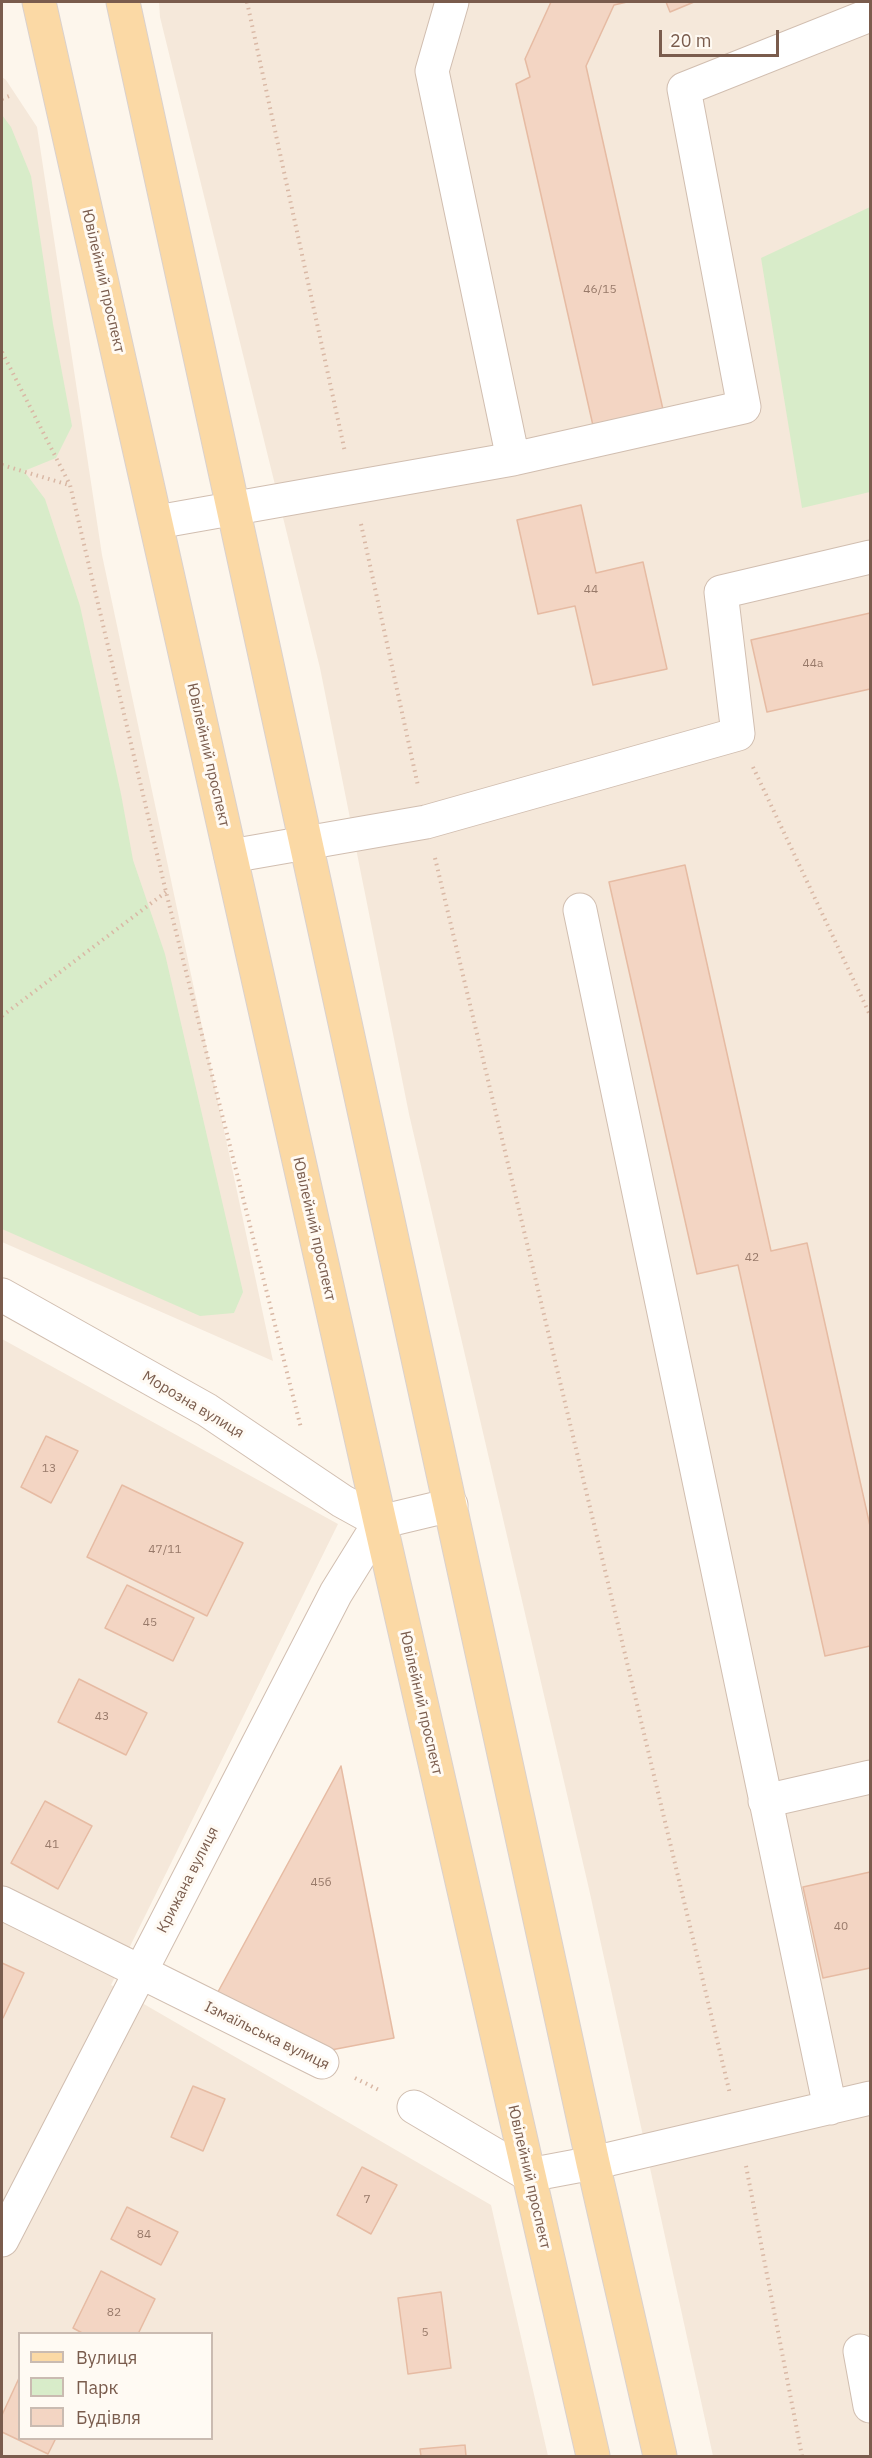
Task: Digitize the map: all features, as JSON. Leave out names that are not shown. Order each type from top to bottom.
[{"type":"main road","name":"Ювілейний проспект","points":[[39,2],[380,1522],[593,2457]]},
{"type":"main road","points":[[123,2],[593,2163],[660,2457]]},
{"type":"street","points":[[452,2],[432,71],[513,459]]},
{"type":"street","points":[[157,522],[513,459],[744,406],[684,89],[870,15]]},
{"type":"street","points":[[231,856],[426,822],[738,734],[721,592],[870,556]]},
{"type":"street","points":[[580,910],[830,2108]]},
{"type":"street","name":"Морозна вулиця","points":[[2,1295],[207,1410],[342,1501],[380,1522]]},
{"type":"street","points":[[380,1522],[451,1505]]},
{"type":"street","name":"Крижана вулиця","points":[[2,2240],[336,1593],[380,1522]]},
{"type":"street","points":[[765,1801],[870,1777]]},
{"type":"street","name":"Ізмаїльська вулиця","points":[[2,1904],[322,2062]]},
{"type":"street","points":[[414,2107],[529,2175],[593,2163],[870,2098]]},
{"type":"street","points":[[860,2351],[870,2406]]},
{"type":"path","points":[[247,2],[426,822],[739,2129],[802,2457]]},
{"type":"path","points":[[2,99],[9,96]]},
{"type":"path","points":[[2,352],[70,485],[166,892],[314,1481]]},
{"type":"path","points":[[2,465],[70,485]]},
{"type":"path","points":[[738,734],[870,1015]]},
{"type":"path","points":[[2,1016],[166,892]]},
{"type":"path","name":"Ізмаїльська вулиця","points":[[322,2062],[414,2107]]},
{"type":"shaded area","points":[[159,2],[870,2],[870,2456],[713,2456],[589,1889],[409,1114],[320,668],[160,17]]},
{"type":"shaded area","points":[[2,77],[37,127],[102,555],[273,1361],[2,1242]]},
{"type":"shaded area","points":[[2,1339],[338,1524],[111,1985],[491,2205],[548,2456],[2,2456]]},
{"type":"green space","points":[[2,115],[11,127],[31,176],[53,324],[72,426],[56,458],[24,471],[45,499],[80,606],[133,860],[165,954],[243,1292],[234,1313],[200,1316],[2,1229]]},
{"type":"green space","points":[[870,207],[870,492],[802,508],[761,258]]},
{"type":"building","points":[[551,2],[627,2],[614,5],[586,66],[664,414],[594,430],[516,84],[530,77],[525,59]]},
{"type":"building","points":[[666,2],[694,2],[670,12]]},
{"type":"building","points":[[581,505],[596,573],[643,562],[667,669],[593,685],[575,606],[538,614],[517,520]]},
{"type":"building","points":[[870,613],[870,689],[767,712],[751,640]]},
{"type":"building","points":[[685,865],[771,1251],[807,1243],[870,1526],[870,1646],[825,1656],[738,1265],[697,1274],[609,882]]},
{"type":"building","points":[[46,1436],[78,1451],[51,1503],[21,1487]]},
{"type":"building","points":[[122,1485],[243,1543],[207,1616],[87,1557]]},
{"type":"building","points":[[127,1585],[194,1618],[173,1661],[105,1628]]},
{"type":"building","points":[[79,1679],[147,1713],[126,1755],[58,1722]]},
{"type":"building","points":[[341,1766],[394,2038],[310,2054],[213,2001]]},
{"type":"building","points":[[45,1801],[92,1826],[58,1889],[11,1863]]},
{"type":"building","points":[[870,1872],[870,1968],[823,1978],[803,1887]]},
{"type":"building","points":[[2,1963],[24,1973],[3,2018],[2,2017]]},
{"type":"building","points":[[193,2086],[225,2099],[203,2151],[171,2137]]},
{"type":"building","points":[[362,2167],[397,2185],[371,2234],[337,2215]]},
{"type":"building","points":[[127,2207],[178,2232],[161,2265],[111,2239]]},
{"type":"building","points":[[101,2271],[155,2299],[139,2332],[80,2332],[73,2328]]},
{"type":"building","points":[[441,2292],[451,2368],[408,2374],[398,2298]]},
{"type":"building","points":[[18,2380],[18,2440],[2,2432],[2,2415]]},
{"type":"building","points":[[19,2440],[55,2440],[48,2454]]},
{"type":"building","points":[[465,2445],[466,2456],[421,2456],[420,2449]]}]
